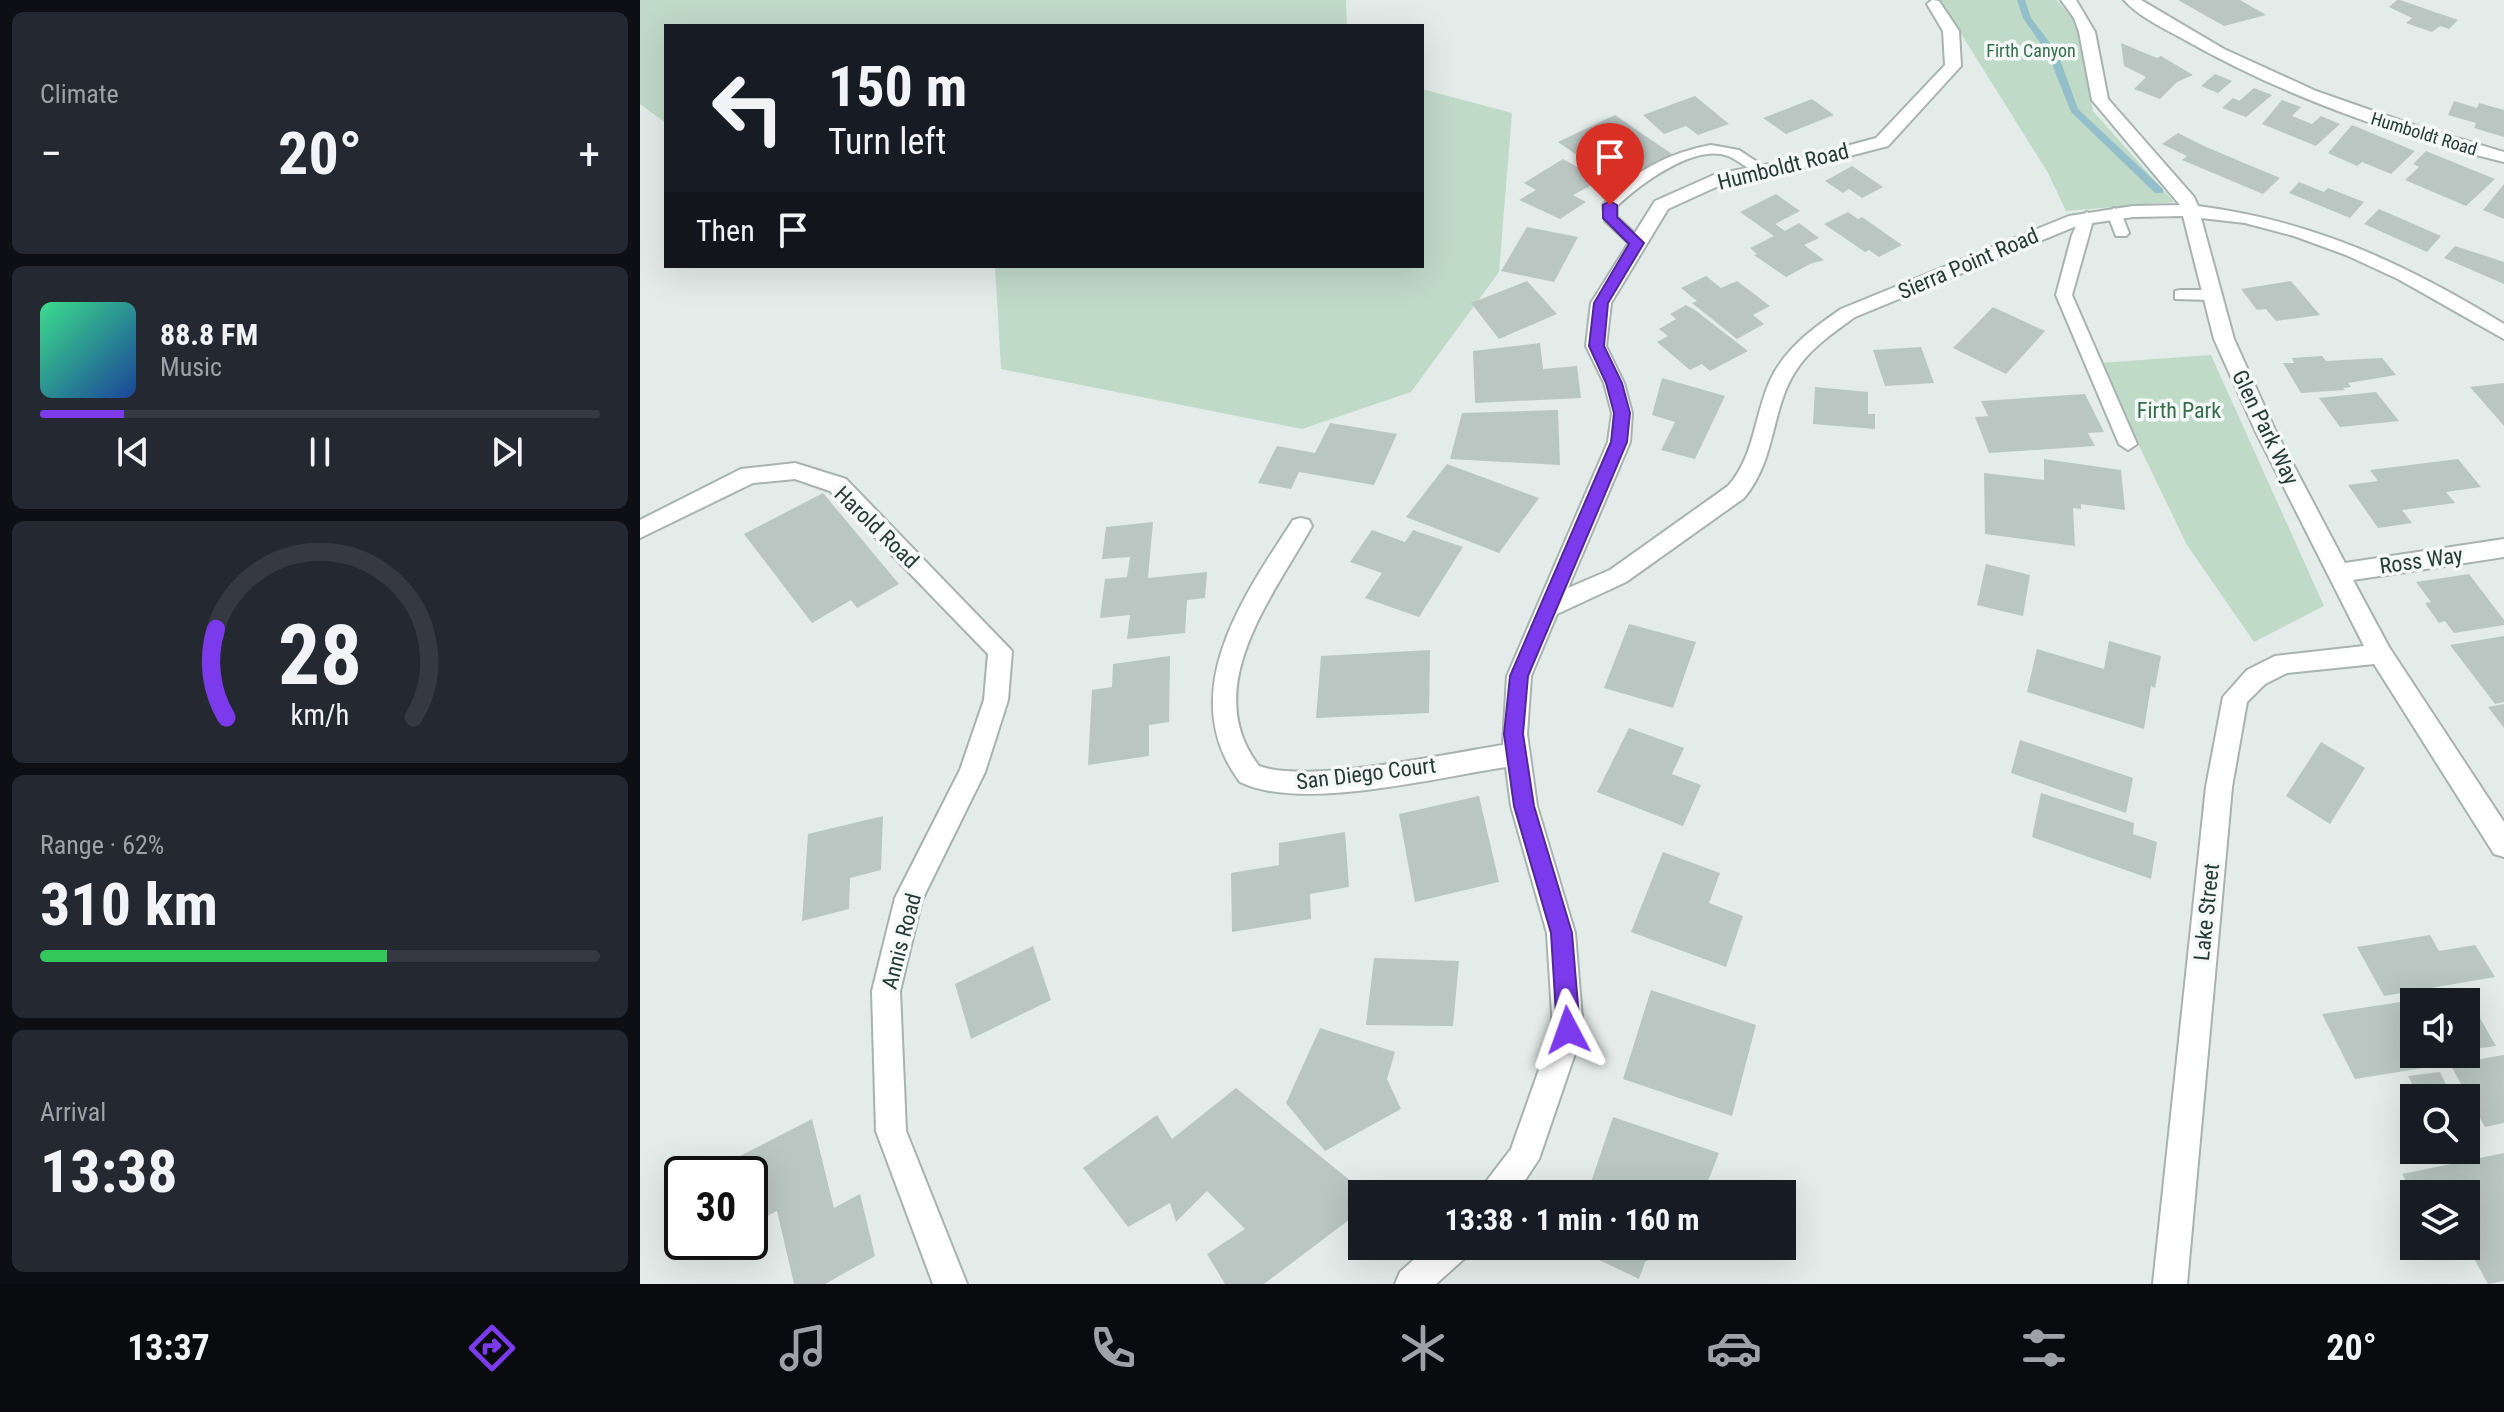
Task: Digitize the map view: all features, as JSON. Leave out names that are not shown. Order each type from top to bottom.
[{"type":"street","name":"Glen Park Way","points":[[2068,0],[2081,17],[2087,32],[2100,100],[2192,208],[2210,295],[2224,339],[2265,430],[2380,654],[2504,845]]},
{"type":"street","name":"Humboldt Road","points":[[2131,0],[2215,49],[2326,101],[2393,126],[2504,157]]},
{"type":"street","name":"Humboldt Road","points":[[1507,1180],[1523,1159],[1568,1030],[1561,933],[1524,806],[1514,734],[1519,676],[1619,442],[1622,413],[1614,383],[1596,346],[1601,303],[1661,205],[1722,178],[1807,162],[1882,142],[1953,66],[1951,31],[1934,4]]},
{"type":"street","name":"Sierra Point Road","points":[[1547,608],[1618,576],[1736,492],[1749,477],[1759,454],[1778,385],[1797,354],[1821,332],[1848,313],[2063,224],[2087,217],[2192,208],[2250,218],[2323,240],[2372,260],[2504,333]]},
{"type":"street","name":"Harold Road","points":[[640,530],[749,475],[795,471],[838,485],[1000,651]]},
{"type":"street","name":"San Diego Court","points":[[1301,526],[1269,576],[1241,631],[1222,704],[1231,749],[1251,775],[1277,783],[1319,782],[1517,754]]},
{"type":"street","name":"Ross Way","points":[[2339,573],[2504,548]]},
{"type":"street","name":"Annis Road","points":[[950,1284],[891,1131],[886,991],[909,898],[972,772],[996,700],[1000,651]]},
{"type":"street","name":"Lake Street","points":[[2170,1284],[2219,787],[2235,697],[2256,677],[2284,663],[2380,654]]},
{"type":"street","points":[[1412,1284],[1438,1260]]},
{"type":"lane","points":[[1637,243],[1610,218],[1610,205],[1628,186],[1699,149],[1723,149],[1762,170]]},
{"type":"lane","points":[[2114,213],[2121,233]]},
{"type":"lane","points":[[2087,217],[2064,295],[2128,444]]},
{"type":"lane","points":[[2181,295],[2210,295]]},
{"type":"green space","points":[[640,0],[1346,0],[1347,24],[664,24],[664,122],[640,104]]},
{"type":"green space","name":"Firth Canyon","points":[[1940,0],[2057,0],[2077,24],[2093,111],[2174,202],[2066,211],[2048,173]]},
{"type":"green space","points":[[1424,90],[1512,113],[1499,272],[1411,392],[1302,429],[1001,369],[995,268],[1424,268]]},
{"type":"green space","name":"Firth Park","points":[[2211,355],[2324,606],[2254,642],[2187,545],[2099,363]]},
{"type":"building","points":[[2178,0],[2240,0],[2266,15],[2224,26]]},
{"type":"building","points":[[2397,0],[2458,20],[2449,29],[2440,26],[2432,32],[2406,23],[2412,18],[2389,7]]},
{"type":"building","points":[[2121,43],[2157,58],[2161,56],[2193,75],[2177,82],[2160,99],[2134,89],[2146,77],[2124,66]]},
{"type":"building","points":[[2215,74],[2232,81],[2218,93],[2201,86]]},
{"type":"building","points":[[2254,88],[2272,95],[2246,117],[2222,108],[2233,98],[2239,101]]},
{"type":"building","points":[[1695,96],[1729,124],[1698,135],[1686,126],[1664,134],[1643,115]]},
{"type":"building","points":[[1812,99],[1834,115],[1786,134],[1763,118]]},
{"type":"building","points":[[2282,100],[2301,107],[2292,116],[2312,124],[2321,116],[2340,124],[2316,146],[2262,124]]},
{"type":"building","points":[[2454,101],[2477,108],[2479,103],[2504,110],[2504,137],[2474,128],[2476,123],[2448,115]]},
{"type":"building","points":[[1615,115],[1675,156],[1643,171],[1617,152],[1591,165],[1558,142]]},
{"type":"building","points":[[2352,125],[2415,151],[2391,174],[2362,162],[2357,166],[2328,153]]},
{"type":"building","points":[[2178,133],[2280,178],[2263,194],[2182,160],[2187,156],[2162,144]]},
{"type":"building","points":[[2426,151],[2495,179],[2466,206],[2405,180],[2419,167],[2413,164]]},
{"type":"building","points":[[1563,159],[1599,179],[1573,195],[1586,202],[1560,219],[1519,200],[1536,190],[1524,183]]},
{"type":"building","points":[[1852,166],[1883,187],[1862,198],[1849,189],[1843,193],[1825,181]]},
{"type":"building","points":[[2299,182],[2324,192],[2328,188],[2364,202],[2350,218],[2289,193]]},
{"type":"building","points":[[2504,184],[2504,219],[2483,210]]},
{"type":"building","points":[[1776,194],[1800,211],[1775,224],[1785,231],[1799,223],[1819,238],[1804,245],[1824,260],[1786,277],[1754,255],[1757,254],[1750,248],[1774,236],[1740,212]]},
{"type":"building","points":[[2379,209],[2441,236],[2427,252],[2364,224]]},
{"type":"building","points":[[1848,212],[1858,219],[1862,217],[1902,245],[1879,257],[1869,250],[1865,252],[1824,224]]},
{"type":"building","points":[[1527,227],[1578,237],[1554,282],[1501,271]]},
{"type":"building","points":[[2455,246],[2504,262],[2504,284],[2444,258]]},
{"type":"building","points":[[1706,276],[1721,288],[1737,281],[1770,306],[1753,315],[1764,324],[1737,339],[1692,303],[1697,301],[1681,288]]},
{"type":"building","points":[[1527,281],[1557,314],[1499,339],[1471,303]]},
{"type":"building","points":[[2291,281],[2320,315],[2276,321],[2266,309],[2257,310],[2241,289]]},
{"type":"building","points":[[1686,305],[1748,351],[1710,371],[1702,364],[1690,370],[1657,342],[1668,336],[1659,329],[1676,319],[1670,314]]},
{"type":"building","points":[[1993,307],[2045,331],[2006,374],[1953,348]]},
{"type":"building","points":[[1540,343],[1543,369],[1577,366],[1581,398],[1475,403],[1473,351]]},
{"type":"building","points":[[1921,347],[1934,383],[1885,386],[1873,350]]},
{"type":"building","points":[[2322,356],[2326,361],[2382,358],[2396,375],[2348,383],[2351,387],[2343,388],[2345,390],[2301,393],[2283,363],[2294,363],[2292,358]]},
{"type":"building","points":[[1662,378],[1725,396],[1695,459],[1661,450],[1675,422],[1652,415]]},
{"type":"building","points":[[2504,383],[2504,426],[2470,387]]},
{"type":"building","points":[[1815,387],[1868,392],[1868,414],[1875,414],[1875,429],[1813,424]]},
{"type":"building","points":[[2376,392],[2399,421],[2340,427],[2319,398]]},
{"type":"building","points":[[2085,394],[2104,432],[2088,433],[2095,446],[1989,453],[1975,417],[1988,416],[1981,401]]},
{"type":"building","points":[[1558,410],[1560,465],[1450,459],[1462,413]]},
{"type":"building","points":[[1330,423],[1397,434],[1374,485],[1299,472],[1291,489],[1258,483],[1277,446],[1315,453]]},
{"type":"building","points":[[2044,459],[2121,470],[2125,510],[2081,504],[2081,509],[2073,508],[2075,546],[1985,534],[1984,473],[2044,480]]},
{"type":"building","points":[[2458,459],[2481,487],[2446,492],[2455,503],[2402,510],[2412,523],[2378,528],[2348,485],[2378,481],[2370,470]]},
{"type":"building","points":[[1447,464],[1539,498],[1499,553],[1406,517]]},
{"type":"building","points":[[823,493],[899,584],[857,608],[851,600],[812,623],[744,534]]},
{"type":"building","points":[[1153,522],[1148,578],[1207,572],[1205,598],[1187,600],[1185,633],[1127,639],[1130,615],[1100,618],[1105,579],[1127,577],[1130,557],[1102,559],[1106,527]]},
{"type":"building","points":[[1372,530],[1405,542],[1413,530],[1463,547],[1419,617],[1365,598],[1382,573],[1350,562]]},
{"type":"building","points":[[1986,564],[2030,575],[2023,616],[1977,605]]},
{"type":"building","points":[[2469,574],[2504,620],[2504,625],[2454,633],[2445,621],[2439,623],[2425,603],[2431,602],[2416,582]]},
{"type":"building","points":[[1629,624],[1696,642],[1673,708],[1604,688]]},
{"type":"building","points":[[2504,636],[2504,702],[2495,704],[2450,645]]},
{"type":"building","points":[[2109,641],[2161,656],[2155,688],[2151,686],[2144,729],[2027,692],[2037,649],[2104,669]]},
{"type":"building","points":[[1430,650],[1429,713],[1316,718],[1321,656]]},
{"type":"building","points":[[1170,656],[1169,722],[1149,725],[1149,756],[1088,765],[1092,690],[1112,687],[1113,664]]},
{"type":"building","points":[[2504,704],[2504,728],[2488,707]]},
{"type":"building","points":[[1629,728],[1684,748],[1672,774],[1701,785],[1683,826],[1597,792]]},
{"type":"building","points":[[2020,740],[2133,778],[2126,813],[2011,773]]},
{"type":"building","points":[[2321,742],[2365,768],[2330,824],[2286,796]]},
{"type":"building","points":[[2041,793],[2134,823],[2133,834],[2157,842],[2151,879],[2032,837]]},
{"type":"building","points":[[1479,796],[1499,882],[1415,902],[1399,814]]},
{"type":"building","points":[[883,816],[881,870],[850,878],[849,909],[802,921],[808,834]]},
{"type":"building","points":[[1345,832],[1349,887],[1310,894],[1311,919],[1232,932],[1231,873],[1279,865],[1279,843]]},
{"type":"building","points":[[1663,852],[1720,873],[1709,903],[1743,916],[1726,967],[1631,932]]},
{"type":"building","points":[[2430,935],[2439,951],[2475,945],[2495,977],[2431,988],[2400,988],[2400,993],[2384,996],[2357,947]]},
{"type":"building","points":[[1033,946],[1051,1000],[971,1039],[955,984]]},
{"type":"building","points":[[1374,958],[1459,961],[1453,1026],[1366,1025]]},
{"type":"building","points":[[1651,990],[1756,1025],[1732,1116],[1623,1079]]},
{"type":"building","points":[[2400,1002],[2400,1068],[2423,1068],[2355,1079],[2322,1014]]},
{"type":"building","points":[[2480,1018],[2496,1046],[2480,1048]]},
{"type":"building","points":[[1320,1028],[1395,1052],[1387,1079],[1401,1109],[1325,1151],[1286,1103]]},
{"type":"building","points":[[2504,1055],[2504,1123],[2485,1127],[2480,1118],[2480,1084],[2461,1084],[2452,1068],[2480,1068],[2480,1059]]},
{"type":"building","points":[[2440,1072],[2446,1084],[2412,1084],[2408,1076]]},
{"type":"building","points":[[1236,1088],[1350,1180],[1348,1221],[1264,1284],[1225,1284],[1207,1254],[1245,1229],[1207,1191],[1176,1222],[1170,1203],[1128,1227],[1083,1168],[1157,1115],[1172,1139]]},
{"type":"building","points":[[1613,1117],[1719,1153],[1708,1180],[1592,1180]]},
{"type":"building","points":[[812,1119],[834,1208],[860,1194],[875,1256],[825,1284],[794,1284],[777,1211],[768,1216],[768,1156],[740,1156]]},
{"type":"building","points":[[2504,1153],[2504,1281],[2488,1284],[2475,1260],[2480,1260],[2480,1180],[2405,1180],[2402,1174],[2451,1164],[2480,1164],[2480,1158]]},
{"type":"building","points":[[1599,1260],[1648,1260],[1639,1279]]},
{"type":"waterway","points":[[2021,0],[2027,18],[2053,54],[2074,110],[2159,191]]},
{"type":"route","points":[[1568,1030],[1561,933],[1524,806],[1514,734],[1519,676],[1619,442],[1622,413],[1614,383],[1596,346],[1601,303],[1637,243],[1610,218],[1610,205]]}]
